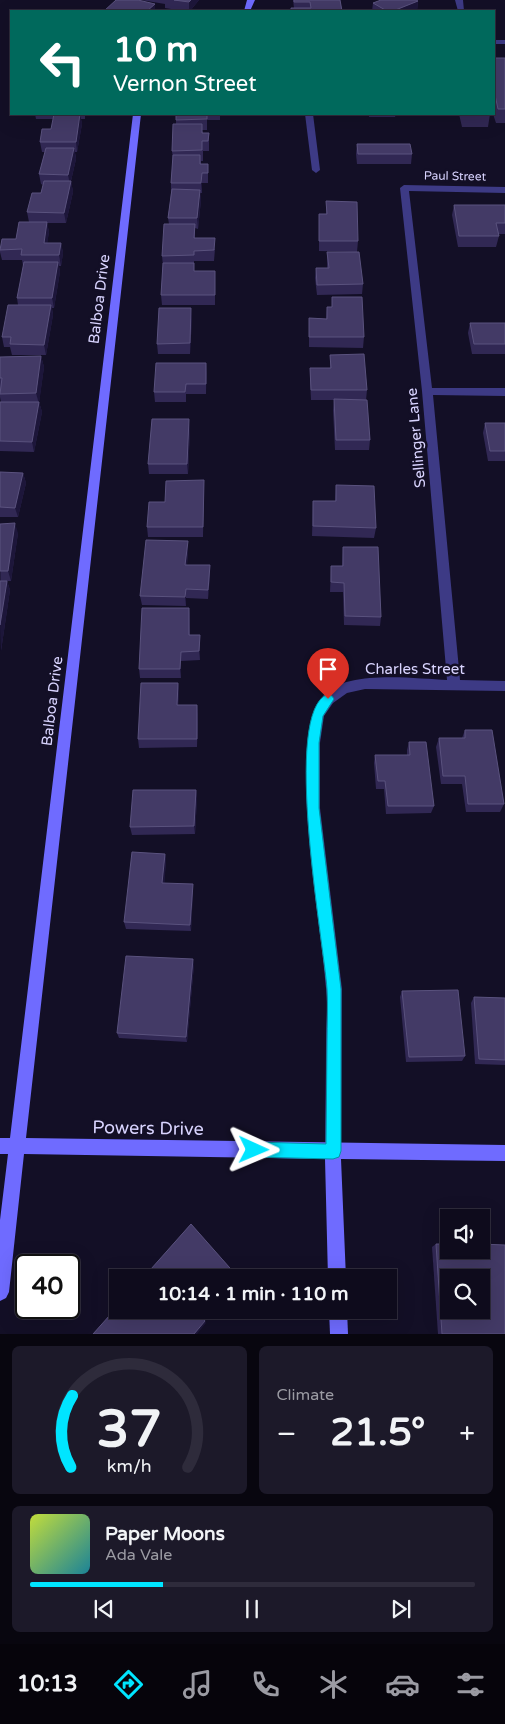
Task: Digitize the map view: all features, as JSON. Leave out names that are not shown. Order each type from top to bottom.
[{"type":"street","name":"Balboa Drive","points":[[0,1292],[137,115]]},
{"type":"street","points":[[309,115],[316,170]]},
{"type":"street","name":"Paul Street","points":[[404,188],[505,190]]},
{"type":"street","name":"Sellinger Lane","points":[[404,188],[427,391],[454,685]]},
{"type":"street","points":[[427,391],[505,392]]},
{"type":"street","name":"Charles Street","points":[[333,1151],[334,989],[313,808],[313,743],[318,715],[328,699],[344,688],[365,684],[505,686]]},
{"type":"street","name":"Powers Drive","points":[[0,1146],[505,1153]]},
{"type":"street","points":[[333,1151],[337,1269]]},
{"type":"street","points":[[338,1319],[339,1334]]},
{"type":"building","points":[[116,0],[138,0],[155,4],[148,10],[105,10]]},
{"type":"building","points":[[174,0],[191,0],[189,2]]},
{"type":"building","points":[[294,0],[340,0],[342,10],[291,10],[291,8],[311,8],[310,2],[294,2]]},
{"type":"building","points":[[381,0],[418,1],[396,10],[385,10],[373,3]]},
{"type":"building","points":[[495,58],[505,58],[505,109],[498,109],[495,95]]},
{"type":"building","points":[[54,115],[80,115],[76,142],[40,142],[42,129],[51,129]]},
{"type":"building","points":[[176,115],[207,115],[207,119],[176,120]]},
{"type":"building","points":[[173,124],[202,124],[202,133],[209,133],[208,141],[202,141],[202,150],[172,151]]},
{"type":"building","points":[[357,144],[410,144],[412,154],[358,154]]},
{"type":"building","points":[[46,148],[74,148],[68,175],[39,174]]},
{"type":"building","points":[[173,155],[200,155],[200,164],[208,164],[208,173],[202,173],[201,183],[171,183]]},
{"type":"building","points":[[44,181],[71,181],[64,213],[27,212],[32,193],[41,193]]},
{"type":"building","points":[[172,189],[200,190],[197,218],[168,218]]},
{"type":"building","points":[[326,201],[357,202],[358,241],[319,241],[319,214],[327,214]]},
{"type":"building","points":[[454,205],[505,205],[505,223],[496,223],[499,236],[459,236]]},
{"type":"building","points":[[19,222],[47,222],[44,243],[61,243],[59,255],[21,255],[22,249],[0,250],[2,239],[16,239]]},
{"type":"building","points":[[164,224],[195,224],[194,238],[215,238],[214,250],[194,251],[194,255],[162,256]]},
{"type":"building","points":[[327,252],[359,252],[363,284],[317,285],[316,268],[329,268]]},
{"type":"building","points":[[24,262],[58,262],[52,298],[17,298]]},
{"type":"building","points":[[163,263],[194,263],[194,271],[215,271],[215,295],[161,295]]},
{"type":"building","points":[[332,297],[362,297],[364,337],[309,337],[309,318],[327,319],[327,307],[332,307]]},
{"type":"building","points":[[8,305],[51,305],[44,345],[10,344],[11,337],[2,337]]},
{"type":"building","points":[[159,308],[191,308],[190,343],[157,344]]},
{"type":"building","points":[[470,323],[505,323],[505,344],[474,344]]},
{"type":"building","points":[[364,354],[367,390],[311,390],[310,368],[331,368],[330,355]]},
{"type":"building","points":[[41,356],[36,393],[0,394],[2,378],[0,378],[0,357]]},
{"type":"building","points":[[156,363],[206,363],[206,384],[186,384],[185,392],[154,392]]},
{"type":"building","points":[[334,399],[367,400],[370,440],[336,440]]},
{"type":"building","points":[[0,402],[39,402],[32,442],[0,441]]},
{"type":"building","points":[[152,419],[189,419],[187,464],[148,464]]},
{"type":"building","points":[[485,423],[505,423],[505,451],[490,451]]},
{"type":"building","points":[[0,472],[23,473],[15,508],[0,507]]},
{"type":"building","points":[[204,480],[203,527],[147,527],[149,502],[165,502],[166,481]]},
{"type":"building","points":[[336,485],[374,486],[376,528],[313,526],[313,501],[336,501]]},
{"type":"building","points":[[15,523],[8,571],[0,571],[0,524]]},
{"type":"building","points":[[146,540],[188,541],[185,565],[210,565],[208,590],[186,589],[185,597],[140,596]]},
{"type":"building","points":[[343,547],[378,547],[381,617],[345,616],[344,583],[331,582],[331,566],[343,566]]},
{"type":"building","points":[[0,581],[7,581],[0,625]]},
{"type":"building","points":[[142,608],[189,608],[189,635],[200,635],[199,651],[181,652],[180,669],[139,669]]},
{"type":"building","points":[[141,683],[178,683],[177,705],[197,705],[197,739],[138,739]]},
{"type":"building","points":[[465,730],[492,730],[504,804],[468,804],[465,776],[443,776],[439,738],[465,738]]},
{"type":"building","points":[[409,742],[426,742],[434,806],[388,806],[385,781],[378,781],[375,755],[410,755]]},
{"type":"building","points":[[133,790],[196,790],[194,826],[130,827]]},
{"type":"building","points":[[132,852],[165,854],[162,883],[193,884],[190,925],[124,922]]},
{"type":"building","points":[[126,956],[193,959],[186,1037],[117,1033]]},
{"type":"building","points":[[458,990],[465,1056],[409,1057],[402,991]]},
{"type":"building","points":[[474,997],[505,998],[505,1060],[479,1059]]},
{"type":"building","points":[[191,1224],[231,1269],[151,1269]]},
{"type":"building","points":[[436,1244],[440,1244],[440,1259],[490,1259],[490,1244],[505,1245],[505,1334],[442,1334],[441,1319],[490,1319],[490,1269],[440,1269],[440,1304]]},
{"type":"building","points":[[109,1316],[109,1319],[204,1319],[205,1321],[194,1334],[93,1334]]},
{"type":"route","points":[[254,1150],[333,1151],[334,989],[313,808],[313,743],[318,715],[328,699]]}]
